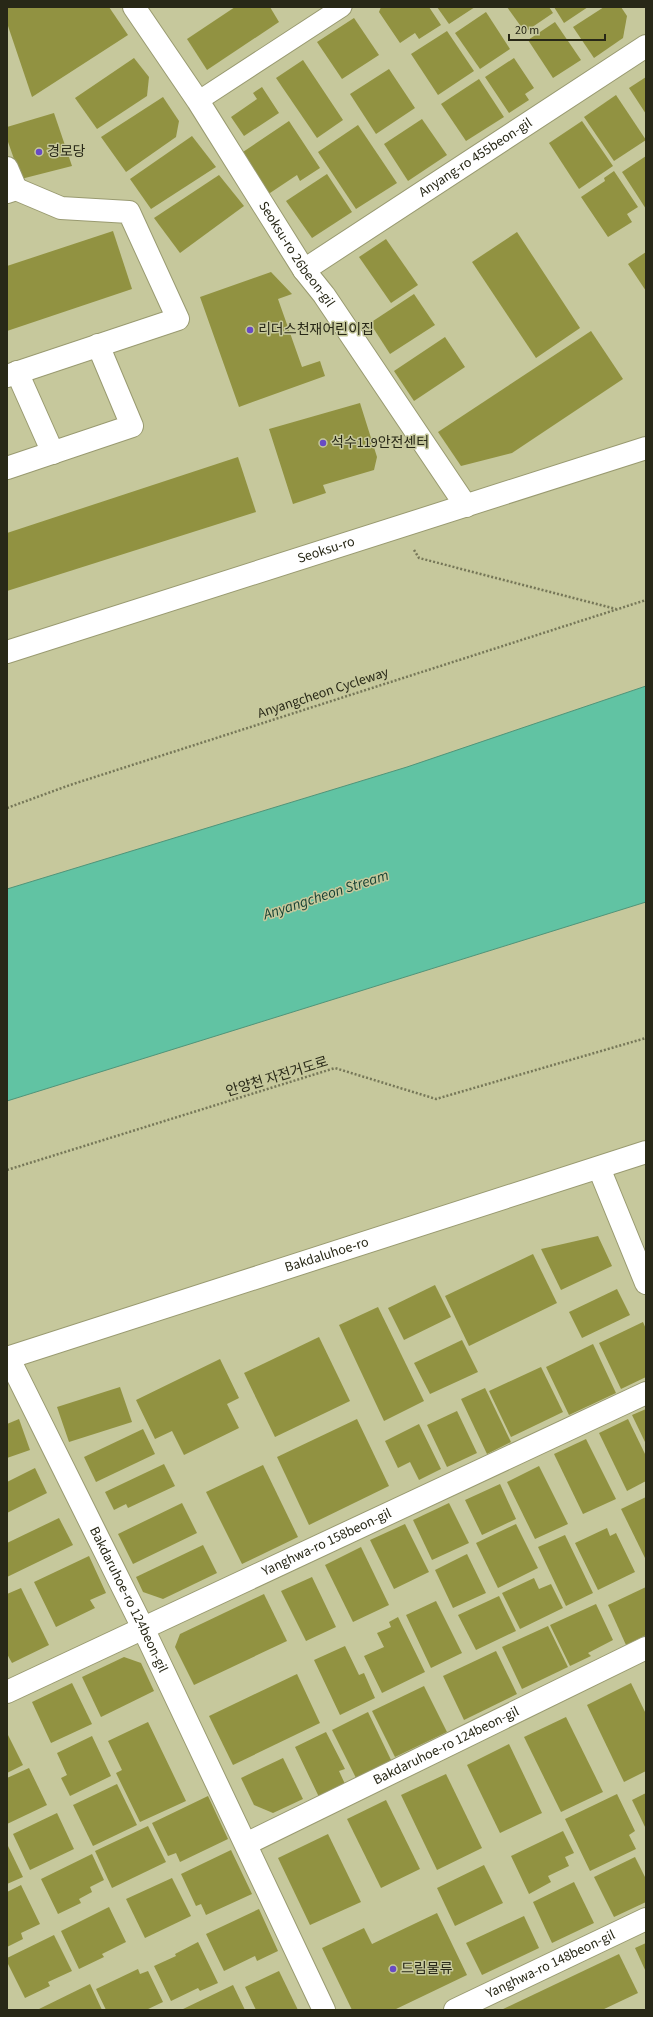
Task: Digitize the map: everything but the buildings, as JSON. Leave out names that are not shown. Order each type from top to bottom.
[{"type":"street","name":"Seoksu-ro 26beon-gil","points":[[134,7],[198,101],[304,270],[324,296],[466,506]]},
{"type":"street","name":"Anyang-ro 455beon-gil","points":[[304,270],[646,46]]},
{"type":"street","points":[[7,168],[11,190],[61,208],[128,212],[178,319],[12,374],[53,453]]},
{"type":"street","points":[[7,468],[132,426],[98,345]]},
{"type":"street","name":"Seoksu-ro","points":[[7,652],[646,448]]},
{"type":"street","name":"Bakdaluhoe-ro","points":[[7,1357],[646,1152]]},
{"type":"street","points":[[599,1168],[646,1283]]},
{"type":"street","name":"Bakdaruhoe-ro 124beon-gil","points":[[7,1357],[143,1628],[324,2010]]},
{"type":"street","name":"Yanghwa-ro 158beon-gil","points":[[7,1692],[646,1393]]},
{"type":"street","name":"Bakdaruhoe-ro 124beon-gil","points":[[246,1844],[646,1648]]},
{"type":"street","name":"Yanghwa-ro 148beon-gil","points":[[455,2010],[646,1919]]},
{"type":"lane","points":[[198,101],[342,7]]},
{"type":"path","points":[[396,527],[419,558],[617,609]]},
{"type":"path","name":"Anyangcheon Cycleway","points":[[7,808],[77,782],[646,600]]},
{"type":"path","name":"안양천 자전거도로","points":[[7,1170],[335,1068],[436,1099],[646,1038]]},
{"type":"water","name":"Anyangcheon Stream","points":[[646,686],[646,902],[7,1101],[7,889],[407,767]]},
{"type":"place","name":"경로당","points":[[39,152]]},
{"type":"place","name":"리더스천재어린이집","points":[[250,330]]},
{"type":"place","name":"석수119안전센터","points":[[323,443]]},
{"type":"place","name":"드림물류","points":[[393,1969]]}]
